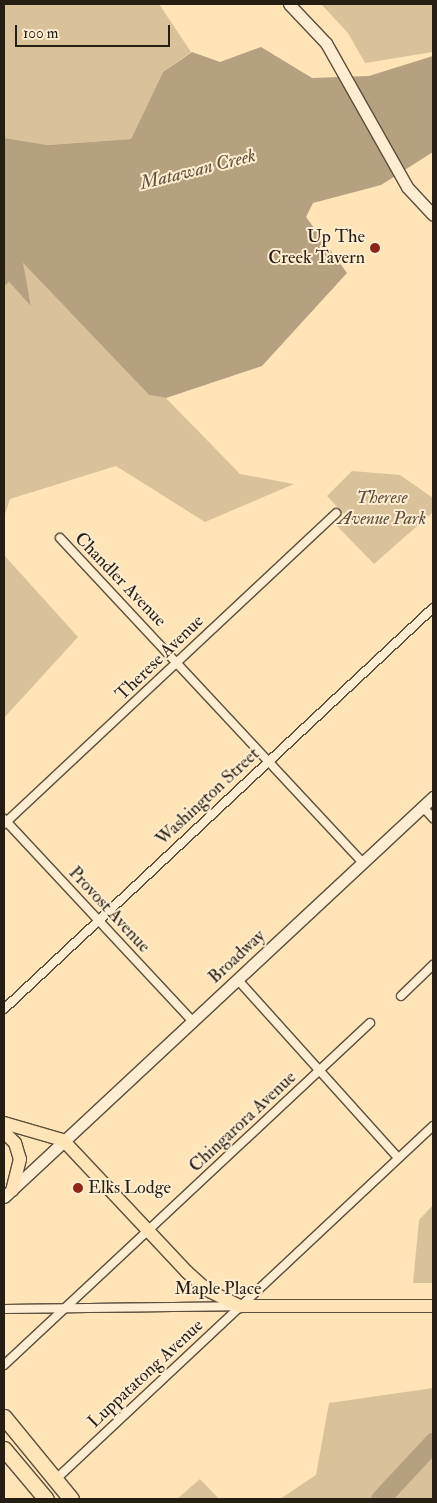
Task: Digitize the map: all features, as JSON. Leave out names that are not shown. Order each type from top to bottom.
[{"type":"highway","points":[[4,1418],[71,1499]]},
{"type":"highway","points":[[4,1449],[40,1497]]},
{"type":"main road","points":[[289,4],[326,42],[346,74],[407,187],[433,216]]},
{"type":"main road","name":"Broadway","points":[[8,1194],[63,1140],[193,1022],[433,798]]},
{"type":"main road","points":[[4,1123],[63,1140],[148,1231],[207,1290],[240,1306]]},
{"type":"main road","points":[[4,1132],[15,1143],[20,1159],[8,1194]]},
{"type":"main road","name":"Maple Place","points":[[240,1306],[433,1306]]},
{"type":"street","name":"Therese Avenue","points":[[5,822],[336,513]]},
{"type":"street","name":"Chandler Avenue","points":[[60,538],[363,863]]},
{"type":"street","name":"Washington Street","points":[[4,1009],[433,608]]},
{"type":"street","points":[[423,807],[433,818]]},
{"type":"street","name":"Provost Avenue","points":[[5,822],[193,1022]]},
{"type":"street","points":[[401,996],[433,965]]},
{"type":"street","points":[[238,980],[398,1158]]},
{"type":"street","name":"Chingarora Avenue","points":[[4,1365],[370,1023]]},
{"type":"street","name":"Luppatatong Avenue","points":[[55,1480],[433,1126]]},
{"type":"street","name":"Maple Place","points":[[4,1309],[240,1306]]},
{"type":"green space","points":[[4,4],[159,4],[191,52],[163,72],[131,139],[48,145],[4,138]]},
{"type":"green space","points":[[321,4],[433,4],[433,52],[365,63],[348,33]]},
{"type":"green space","points":[[22,262],[149,395],[166,398],[240,474],[294,484],[205,522],[116,466],[10,499],[4,517],[4,286],[8,281],[31,305]]},
{"type":"green space","name":"Therese Avenue Park","points":[[352,471],[400,475],[433,498],[433,512],[374,564],[337,526],[346,516],[327,496]]},
{"type":"green space","points":[[4,555],[78,637],[4,718]]},
{"type":"green space","points":[[433,1205],[433,1283],[413,1283],[419,1220]]},
{"type":"green space","points":[[433,1388],[433,1499],[280,1499],[316,1475],[329,1403]]},
{"type":"green space","points":[[200,1479],[219,1499],[177,1499]]},
{"type":"water","name":"Matawan Creek","points":[[261,47],[312,78],[369,76],[433,56],[433,152],[381,185],[313,203],[306,217],[347,273],[262,366],[166,398],[149,395],[23,263],[31,306],[9,282],[4,286],[4,138],[48,145],[131,139],[163,72],[192,52],[220,62]]},
{"type":"waterway","points":[[380,1499],[433,1442]]},
{"type":"place","name":"Up The Creek Tavern","points":[[375,248]]},
{"type":"place","name":"Elks Lodge","points":[[78,1188]]}]
